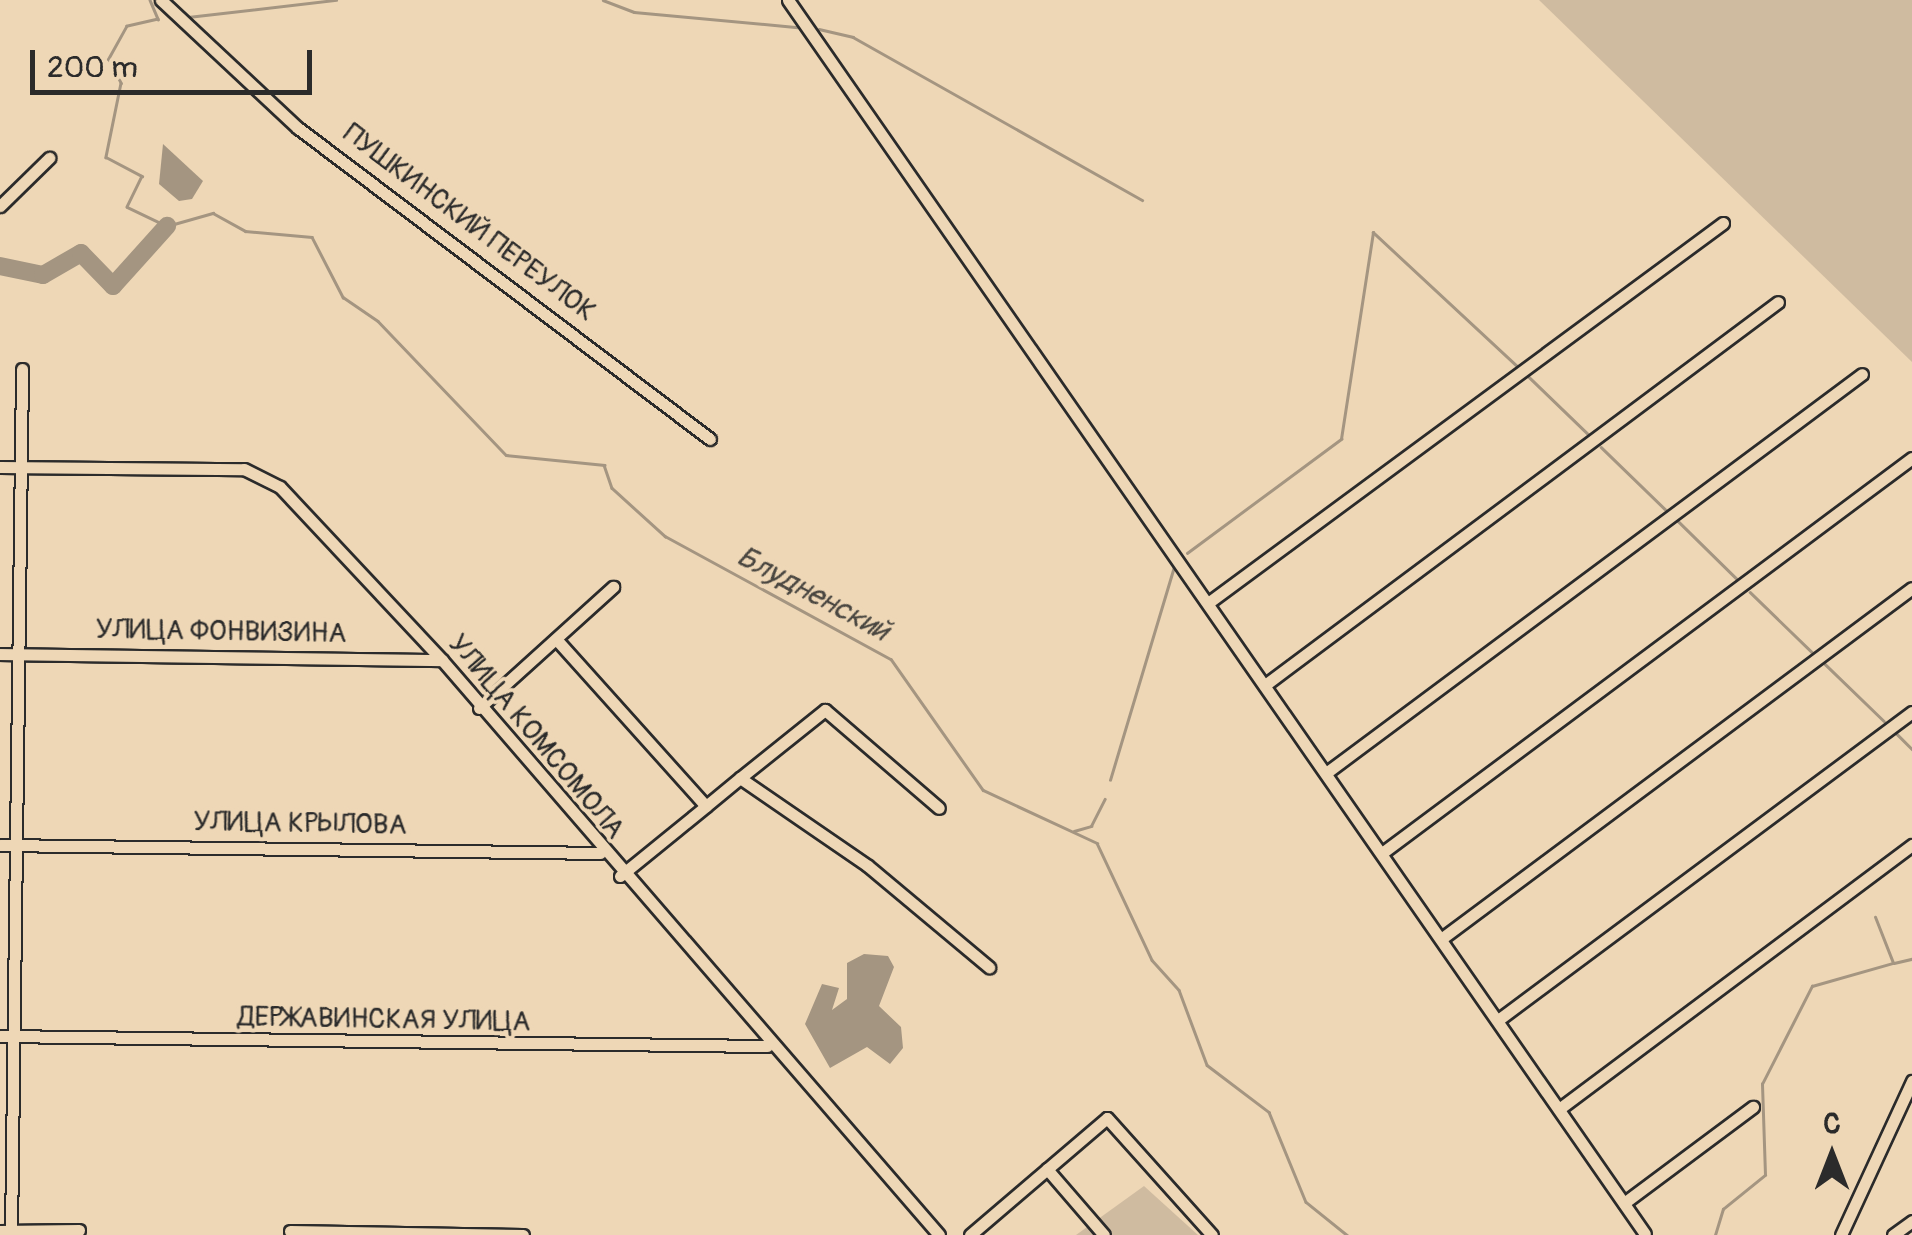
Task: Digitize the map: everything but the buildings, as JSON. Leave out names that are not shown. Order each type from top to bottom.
[{"type":"street","name":"ПУШКИНСКИЙ ПЕРЕУЛОК","points":[[161,0],[298,128],[710,439]]},
{"type":"street","points":[[788,0],[1645,1234]]},
{"type":"street","points":[[0,206],[49,158]]},
{"type":"street","points":[[1208,603],[1723,223]]},
{"type":"street","points":[[1265,686],[1778,302]]},
{"type":"street","points":[[22,369],[16,1037],[8,1232],[80,1230]]},
{"type":"street","points":[[1326,773],[1862,374]]},
{"type":"street","points":[[1382,853],[1912,458]]},
{"type":"street","name":"УЛИЦА КОМСОМОЛА","points":[[0,466],[262,474],[442,660],[600,853],[938,1235]]},
{"type":"street","points":[[479,708],[613,587]]},
{"type":"street","points":[[1441,939],[1912,588]]},
{"type":"street","points":[[556,639],[706,806]]},
{"type":"street","name":"УЛИЦА ФОНВИЗИНА","points":[[0,654],[442,660]]},
{"type":"street","points":[[620,876],[824,710],[939,808]]},
{"type":"street","points":[[1498,1020],[1912,712]]},
{"type":"street","points":[[740,778],[868,866],[989,967]]},
{"type":"street","points":[[1559,1109],[1912,845]]},
{"type":"street","name":"УЛИЦА КРЫЛОВА","points":[[0,846],[600,853]]},
{"type":"street","name":"ДЕРЖАВИНСКАЯ УЛИЦА","points":[[0,1036],[767,1046]]},
{"type":"street","points":[[1841,1235],[1912,1081]]},
{"type":"street","points":[[1624,1203],[1753,1107]]},
{"type":"street","points":[[970,1235],[1107,1118],[1212,1235]]},
{"type":"street","points":[[1047,1169],[1104,1235]]},
{"type":"street","points":[[1893,1235],[1912,1221]]},
{"type":"street","points":[[290,1231],[523,1235]]},
{"type":"shaded area","points":[[1539,0],[1912,0],[1912,362]]},
{"type":"shaded area","points":[[163,144],[203,181],[192,199],[179,201],[159,184]]},
{"type":"shaded area","points":[[864,954],[888,956],[894,967],[879,1006],[901,1027],[903,1048],[890,1064],[867,1047],[830,1068],[805,1024],[822,984],[839,988],[832,1010],[847,999],[847,963]]},
{"type":"shaded area","points":[[1144,1186],[1198,1235],[1076,1235]]},
{"type":"waterway","name":"Блудненский","points":[[150,0],[158,19],[127,26],[109,59],[121,83],[106,157],[142,176],[127,207],[167,226],[213,213],[245,231],[312,237],[343,297],[378,321],[506,455],[604,465],[612,488],[665,536],[891,659],[983,790],[1097,843],[1152,960],[1179,990],[1207,1065],[1269,1112],[1306,1202],[1347,1235]]},
{"type":"waterway","points":[[188,17],[336,0]]},
{"type":"waterway","points":[[603,0],[634,12],[797,27]]},
{"type":"waterway","points":[[819,29],[853,37],[1142,200]]},
{"type":"waterway","points":[[0,266],[43,275],[81,253],[113,286],[167,226]]},
{"type":"waterway","points":[[1187,553],[1341,439],[1373,232],[1517,366]]},
{"type":"waterway","points":[[1529,377],[1589,435]]},
{"type":"waterway","points":[[1601,447],[1667,511]]},
{"type":"waterway","points":[[1678,521],[1738,580]]},
{"type":"waterway","points":[[1110,780],[1174,567]]},
{"type":"waterway","points":[[1750,592],[1812,652]]},
{"type":"waterway","points":[[1825,664],[1884,721]]},
{"type":"waterway","points":[[1895,732],[1912,749]]},
{"type":"waterway","points":[[1074,831],[1091,826],[1105,799]]},
{"type":"waterway","points":[[1715,1235],[1723,1209],[1765,1175],[1762,1084],[1812,986],[1893,963],[1875,917]]},
{"type":"waterway","points":[[1894,963],[1912,959]]}]
